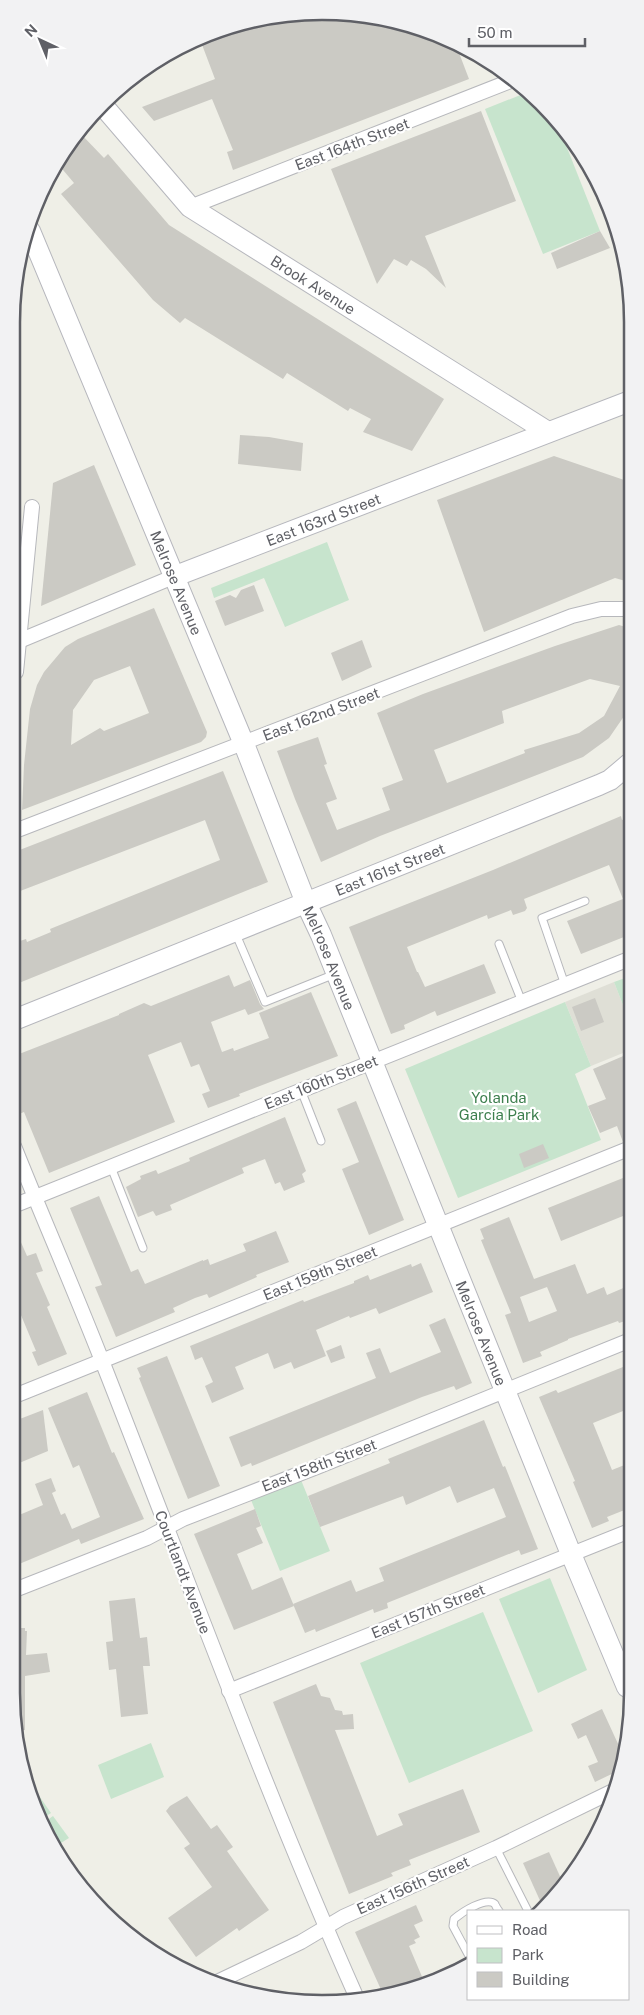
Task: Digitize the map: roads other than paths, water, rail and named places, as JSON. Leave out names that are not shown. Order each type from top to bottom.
[{"type":"main road","name":"Brook Avenue","points":[[106,110],[190,207],[548,432]]},
{"type":"main road","name":"Melrose Avenue","points":[[32,237],[244,744],[306,903],[337,973],[571,1554],[624,1680]]},
{"type":"main road","name":"East 163rd Street","points":[[173,577],[624,403]]},
{"type":"main road","name":"East 161st Street","points":[[20,1018],[624,773]]},
{"type":"street","name":"East 164th Street","points":[[190,207],[507,83]]},
{"type":"street","points":[[20,631],[32,507]]},
{"type":"street","name":"East 163rd Street","points":[[20,641],[173,577]]},
{"type":"street","name":"East 162nd Street","points":[[20,829],[572,616],[601,609],[624,609]]},
{"type":"street","name":"East 160th Street","points":[[20,1203],[624,961]]},
{"type":"street","name":"East 159th Street","points":[[20,1395],[624,1151]]},
{"type":"street","name":"Courtlandt Avenue","points":[[20,1161],[102,1361],[229,1690],[326,1928],[355,1993]]},
{"type":"street","name":"East 158th Street","points":[[20,1588],[147,1538],[183,1518],[317,1467],[624,1343]]},
{"type":"street","name":"East 157th Street","points":[[229,1690],[624,1533]]},
{"type":"street","name":"East 156th Street","points":[[224,1979],[301,1942],[343,1917],[496,1848],[606,1794]]},
{"type":"lane","points":[[565,984],[542,918],[585,901]]},
{"type":"lane","points":[[234,932],[265,1002],[337,973]]},
{"type":"lane","points":[[499,944],[522,1002]]},
{"type":"lane","points":[[301,1090],[321,1141]]},
{"type":"lane","points":[[111,1167],[144,1248]]},
{"type":"lane","points":[[496,1848],[527,1910]]},
{"type":"lane","points":[[469,1910],[483,1902],[495,1904],[498,1910]]},
{"type":"lane","points":[[467,1911],[454,1919],[453,1926],[467,1952]]},
{"type":"park label","name":"Yolanda García Park","points":[[499,1106]]}]
